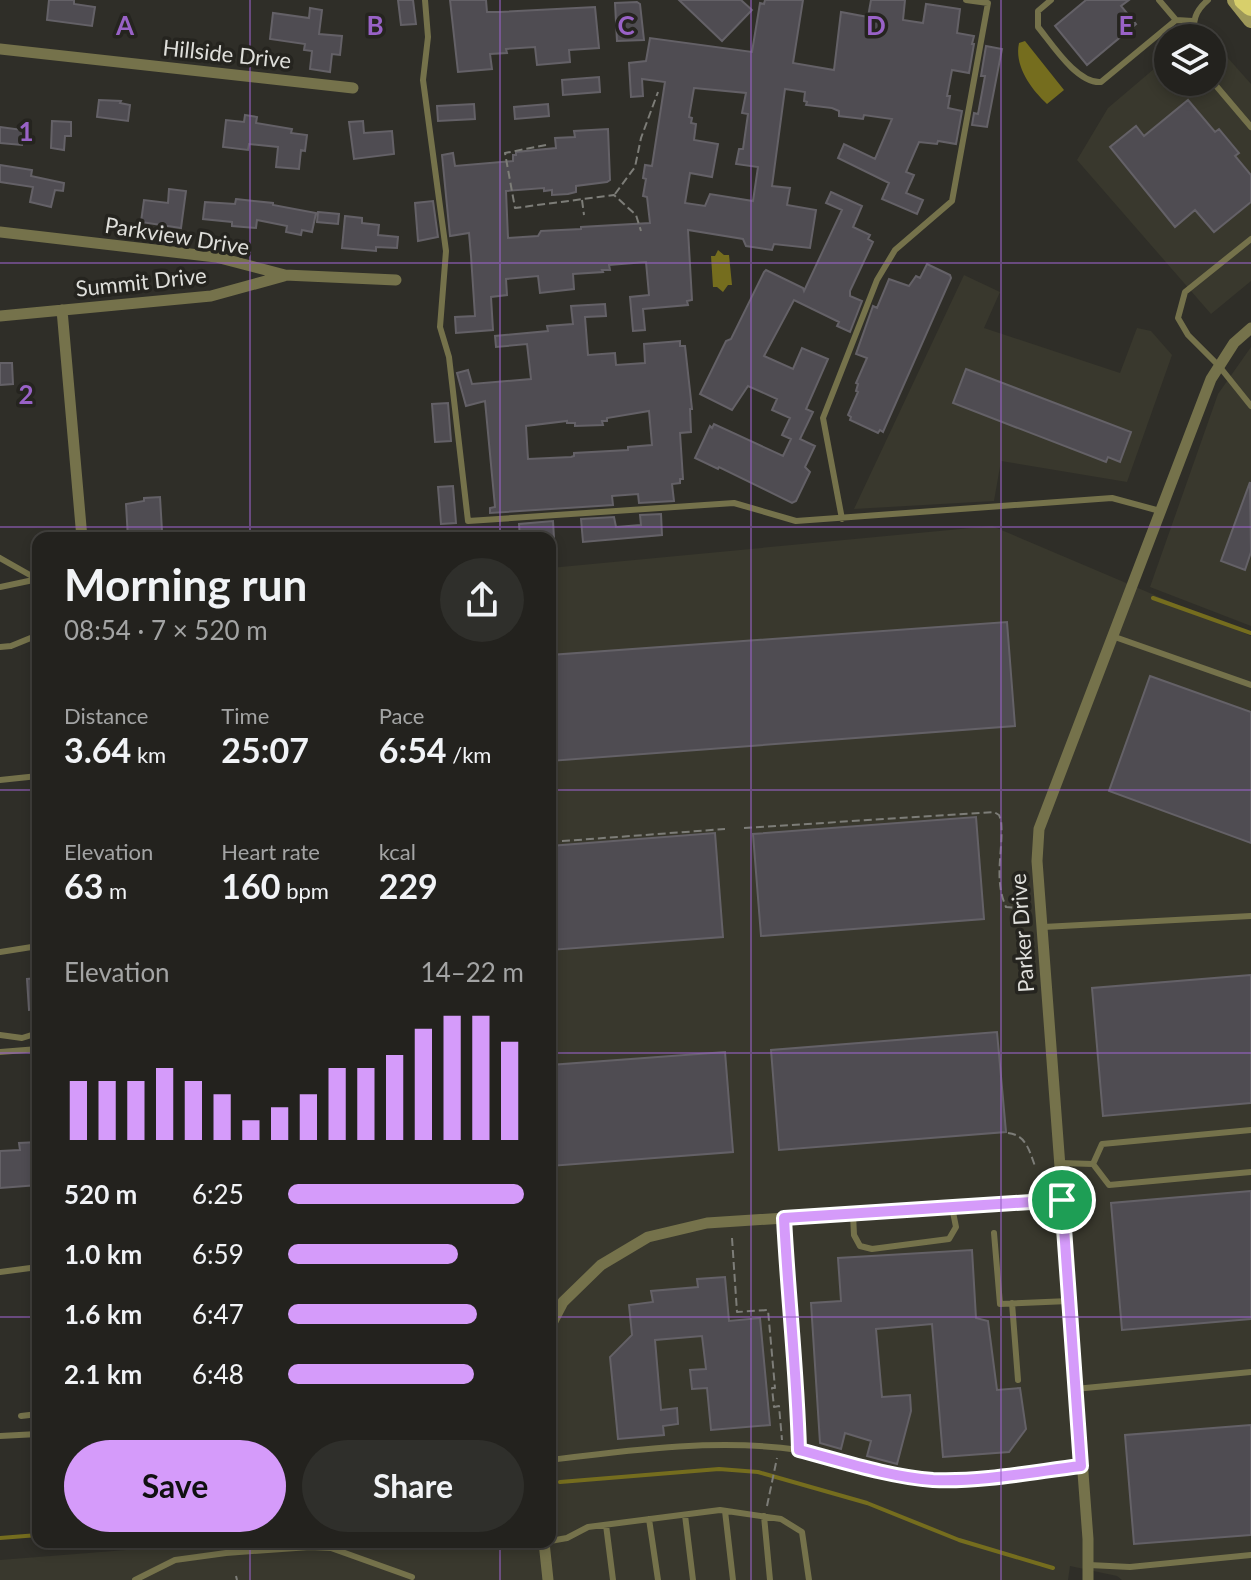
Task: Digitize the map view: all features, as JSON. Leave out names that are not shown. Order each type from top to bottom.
[{"type":"highway","points":[[1244,0],[1251,6]]},
{"type":"main road","points":[[1235,0],[1251,20]]},
{"type":"street","name":"Hillside Drive","points":[[0,49],[353,88]]},
{"type":"street","name":"Parkview Drive","points":[[0,232],[216,257],[285,275],[396,280]]},
{"type":"street","name":"Summit Drive","points":[[0,316],[211,296],[285,275]]},
{"type":"street","points":[[62,310],[81,532]]},
{"type":"street","name":"Parker Drive","points":[[1088,1580],[1037,861],[1039,829],[1211,379],[1234,343],[1251,328]]},
{"type":"street","points":[[556,1315],[563,1302],[601,1265],[648,1237],[707,1223],[1062,1200]]},
{"type":"street","points":[[546,1548],[548,1580]]},
{"type":"lane","points":[[425,0],[428,37],[423,80],[446,251],[440,327],[449,357],[468,521],[734,503],[796,521],[1112,498],[1160,511]]},
{"type":"lane","points":[[842,519],[823,418],[877,280],[895,250],[952,201],[988,3],[966,0]]},
{"type":"lane","points":[[1039,0],[1038,27],[1079,75],[1092,83],[1101,82],[1176,20],[1193,21]]},
{"type":"lane","points":[[1038,11],[1051,0]]},
{"type":"lane","points":[[1159,0],[1176,20]]},
{"type":"lane","points":[[1193,24],[1200,7],[1208,0]]},
{"type":"lane","points":[[1225,96],[1251,127]]},
{"type":"lane","points":[[1251,239],[1185,292],[1178,318],[1188,335],[1219,366],[1251,406]]},
{"type":"lane","points":[[0,558],[32,576]]},
{"type":"lane","points":[[0,587],[32,580]]},
{"type":"lane","points":[[1112,636],[1251,685]]},
{"type":"lane","points":[[0,647],[32,637]]},
{"type":"lane","points":[[0,780],[32,777]]},
{"type":"lane","points":[[1042,927],[1251,916]]},
{"type":"lane","points":[[0,952],[32,947]]},
{"type":"lane","points":[[0,1035],[22,1038],[32,1035]]},
{"type":"lane","points":[[0,1052],[32,1049]]},
{"type":"lane","points":[[1093,1164],[1102,1144],[1251,1130]]},
{"type":"lane","points":[[1059,1163],[1093,1164]]},
{"type":"lane","points":[[1093,1164],[1109,1185],[1251,1172]]},
{"type":"lane","points":[[853,1214],[854,1235],[860,1246],[872,1249],[949,1239],[956,1227],[952,1207]]},
{"type":"lane","points":[[784,1218],[790,1320],[797,1373],[799,1450]]},
{"type":"lane","points":[[994,1233],[1000,1304],[1069,1301]]},
{"type":"lane","points":[[0,1272],[32,1268]]},
{"type":"lane","points":[[1012,1303],[1018,1380]]},
{"type":"lane","points":[[1075,1389],[1251,1372]]},
{"type":"lane","points":[[21,1416],[32,1415]]},
{"type":"lane","points":[[0,1436],[32,1434]]},
{"type":"lane","points":[[556,1459],[698,1445],[799,1450],[931,1480],[993,1477],[1081,1466]]},
{"type":"lane","points":[[725,1511],[733,1580]]},
{"type":"lane","points":[[556,1540],[588,1527],[649,1519],[725,1511],[764,1516],[781,1519],[802,1532],[809,1580]]},
{"type":"lane","points":[[685,1515],[693,1580]]},
{"type":"lane","points":[[764,1516],[770,1580]]},
{"type":"lane","points":[[649,1519],[658,1580]]},
{"type":"lane","points":[[606,1525],[613,1580]]},
{"type":"lane","points":[[135,1580],[175,1560],[296,1548]]},
{"type":"lane","points":[[331,1548],[423,1580]]},
{"type":"lane","points":[[1089,1565],[1130,1567],[1251,1555]]},
{"type":"path","points":[[546,145],[505,153],[515,208],[614,195],[635,167],[641,138],[658,92]]},
{"type":"path","points":[[614,195],[636,215],[641,231]]},
{"type":"path","points":[[582,199],[584,215]]},
{"type":"path","points":[[744,828],[994,812],[1001,820],[999,880],[1003,901],[1006,907],[1018,908]]},
{"type":"path","points":[[556,842],[725,829]]},
{"type":"path","points":[[1008,1133],[1017,1134],[1023,1139],[1035,1166]]},
{"type":"path","points":[[732,1238],[737,1312],[768,1310],[774,1407],[779,1406],[782,1440]]},
{"type":"path","points":[[767,1506],[778,1457]]},
{"type":"shaded area","points":[[1025,41],[1064,90],[1047,104],[1021,68],[1019,43]]},
{"type":"shaded area","points":[[1226,56],[1251,84],[1251,281],[1211,314],[1077,160],[1108,108],[1154,69],[1154,96],[1226,96]]},
{"type":"shaded area","points":[[718,250],[729,255],[732,285],[728,285],[723,292],[713,287],[711,256],[715,256]]},
{"type":"shaded area","points":[[964,275],[1000,292],[984,328],[1120,373],[1137,328],[1151,331],[1172,355],[1127,482],[1001,461],[994,501],[854,509]]},
{"type":"shaded area","points":[[1251,347],[1251,626],[1150,587],[1218,394]]},
{"type":"shaded area","points":[[992,526],[1251,636],[1251,1580],[1122,1580],[1117,1576],[1070,1566],[1068,1580],[0,1580],[0,1560],[151,1548],[556,1548],[556,567]]},
{"type":"building","points":[[49,0],[74,0],[74,4],[95,7],[92,26],[47,20]]},
{"type":"building","points":[[398,0],[413,0],[416,24],[401,25]]},
{"type":"building","points":[[450,0],[486,0],[487,12],[595,7],[599,48],[569,50],[570,62],[537,65],[535,47],[506,49],[507,53],[490,54],[492,69],[458,72]]},
{"type":"building","points":[[679,0],[741,0],[752,10],[722,41]]},
{"type":"building","points":[[765,0],[803,0],[793,63],[834,70],[841,12],[868,17],[871,0],[905,0],[903,20],[923,23],[926,4],[960,9],[957,33],[974,36],[974,44],[969,73],[952,70],[947,96],[950,96],[948,108],[962,111],[956,144],[919,142],[906,172],[914,175],[906,193],[923,200],[917,214],[882,199],[889,183],[838,158],[844,144],[875,159],[892,119],[864,115],[863,119],[839,116],[839,111],[832,108],[806,105],[805,92],[785,89],[772,186],[790,188],[787,205],[816,210],[810,248],[774,244],[772,250],[746,246],[743,239],[688,230],[692,300],[687,301],[688,305],[643,309],[645,330],[633,331],[630,297],[649,295],[646,262],[609,265],[610,270],[603,272],[573,274],[574,289],[540,293],[538,276],[506,279],[507,295],[491,297],[493,330],[456,333],[455,317],[475,316],[471,256],[469,233],[450,236],[442,155],[453,153],[455,166],[513,161],[516,152],[556,148],[555,138],[575,137],[574,131],[608,129],[610,180],[576,186],[576,192],[568,194],[552,195],[552,190],[544,191],[544,188],[506,191],[508,238],[538,236],[541,231],[650,223],[647,197],[643,196],[646,179],[643,178],[645,165],[652,166],[665,82],[642,79],[643,96],[631,97],[629,63],[646,61],[650,38],[752,52],[760,3],[764,4]],"holes":[[[694,88],[746,93],[742,113],[748,114],[743,149],[739,149],[736,164],[758,167],[753,201],[710,194],[705,206],[685,203],[690,173],[712,177],[718,144],[694,140],[696,124],[691,123],[692,118],[689,117]]]},
{"type":"building","points":[[1086,0],[1129,0],[1121,6],[1136,24],[1087,65],[1055,26]]},
{"type":"building","points":[[615,3],[640,4],[644,40],[617,41]]},
{"type":"building","points":[[310,8],[322,10],[319,34],[342,36],[340,55],[332,54],[330,72],[310,69],[312,51],[304,50],[305,44],[270,39],[273,13],[309,18]]},
{"type":"building","points":[[986,46],[1002,49],[987,127],[972,125],[974,113],[978,114],[985,76],[981,76]]},
{"type":"building","points":[[599,77],[600,92],[563,95],[562,80]]},
{"type":"building","points":[[99,100],[121,101],[130,105],[128,121],[97,117]]},
{"type":"building","points":[[1188,100],[1215,132],[1219,129],[1239,153],[1235,156],[1251,175],[1251,202],[1214,232],[1195,210],[1175,227],[1110,147],[1136,126],[1144,136]]},
{"type":"building","points":[[474,104],[475,119],[438,121],[437,106]]},
{"type":"building","points":[[548,104],[549,116],[515,119],[514,107]]},
{"type":"building","points":[[245,115],[257,117],[256,123],[292,129],[291,133],[307,135],[305,151],[301,150],[299,169],[276,167],[278,147],[249,144],[248,150],[223,147],[226,120],[244,122]]},
{"type":"building","points":[[52,121],[71,122],[71,136],[65,136],[64,150],[51,148]]},
{"type":"building","points":[[363,121],[364,133],[392,131],[394,154],[354,159],[349,122]]},
{"type":"building","points":[[0,127],[23,130],[22,145],[0,143]]},
{"type":"building","points":[[0,165],[32,170],[31,176],[64,183],[63,191],[55,190],[51,207],[30,202],[33,187],[0,182]]},
{"type":"building","points":[[169,189],[186,191],[181,228],[141,222],[144,200],[168,203]]},
{"type":"building","points":[[831,192],[862,206],[853,227],[870,235],[868,239],[873,242],[850,291],[850,296],[862,301],[850,332],[837,326],[839,322],[794,300],[764,356],[793,369],[802,348],[828,359],[806,409],[813,412],[800,439],[815,446],[805,467],[810,472],[796,501],[792,503],[695,458],[710,426],[712,428],[714,424],[783,456],[791,439],[782,435],[790,418],[772,410],[777,399],[748,386],[732,410],[700,394],[766,270],[804,291],[842,210],[826,203]]},
{"type":"building","points":[[236,199],[273,203],[316,213],[312,232],[302,230],[301,235],[286,232],[287,226],[257,220],[256,228],[203,219],[205,202],[235,204]]},
{"type":"building","points":[[433,201],[438,237],[418,241],[415,203]]},
{"type":"building","points":[[318,212],[339,214],[338,224],[317,222]]},
{"type":"building","points":[[345,216],[362,218],[362,223],[379,225],[378,235],[398,237],[397,248],[376,247],[376,251],[342,248]]},
{"type":"building","points":[[927,264],[951,278],[883,432],[880,430],[878,433],[850,420],[848,415],[858,392],[856,383],[867,358],[856,354],[873,306],[877,308],[889,279],[909,286],[916,276],[920,278]]},
{"type":"building","points":[[605,304],[606,316],[585,317],[588,355],[615,353],[616,365],[645,363],[644,344],[680,341],[680,346],[685,346],[692,409],[691,432],[680,433],[683,479],[680,483],[672,484],[674,501],[639,503],[638,494],[612,496],[613,505],[490,513],[490,508],[495,507],[485,401],[466,406],[457,373],[468,370],[472,384],[531,379],[527,344],[496,347],[495,336],[548,331],[547,326],[573,324],[571,306]],"holes":[[[649,411],[652,445],[628,447],[628,450],[574,453],[571,457],[528,459],[526,426],[567,421],[575,423],[575,426],[603,425],[602,421],[607,421],[607,418]]]},
{"type":"building","points":[[0,363],[12,363],[13,384],[0,385]]},
{"type":"building","points":[[966,369],[1131,432],[1120,462],[1108,457],[1106,462],[953,403]]},
{"type":"building","points":[[448,403],[451,441],[435,442],[432,404]]},
{"type":"building","points":[[1250,482],[1251,552],[1245,570],[1221,561]]},
{"type":"building","points":[[453,486],[456,523],[441,524],[438,487]]},
{"type":"building","points":[[160,497],[162,531],[128,532],[126,504],[144,501],[144,498]]},
{"type":"building","points":[[661,514],[662,535],[583,542],[581,519],[614,517],[616,527],[641,525],[640,515]]},
{"type":"building","points":[[553,521],[554,532],[520,532],[519,524]]},
{"type":"building","points":[[1007,622],[1015,726],[556,761],[556,655]]},
{"type":"building","points":[[1150,676],[1251,712],[1251,843],[1109,791]]},
{"type":"building","points":[[976,817],[984,919],[761,936],[753,834]]},
{"type":"building","points":[[715,833],[723,937],[556,950],[556,846]]},
{"type":"building","points":[[1251,975],[1251,1103],[1103,1116],[1092,988]]},
{"type":"building","points":[[27,979],[32,979],[32,1010],[29,1010]]},
{"type":"building","points":[[997,1032],[1006,1132],[779,1150],[771,1050]]},
{"type":"building","points":[[725,1052],[733,1152],[556,1166],[556,1065]]},
{"type":"building","points":[[32,1142],[32,1185],[0,1188],[0,1151],[20,1150],[19,1143]]},
{"type":"building","points":[[1251,1191],[1251,1319],[1122,1330],[1111,1203]]},
{"type":"building","points":[[972,1250],[976,1318],[988,1321],[997,1390],[1020,1388],[1026,1429],[1009,1452],[943,1457],[932,1324],[876,1329],[882,1397],[910,1395],[911,1411],[897,1464],[867,1456],[871,1441],[845,1433],[841,1449],[820,1443],[811,1303],[841,1301],[838,1258]]},
{"type":"building","points":[[725,1277],[729,1321],[760,1318],[770,1425],[711,1430],[707,1388],[692,1389],[690,1370],[706,1369],[702,1336],[655,1340],[661,1410],[677,1408],[678,1424],[663,1426],[664,1435],[618,1439],[610,1357],[632,1335],[629,1305],[653,1302],[651,1291],[698,1287],[697,1279]]},
{"type":"building","points":[[1251,1425],[1251,1535],[1134,1544],[1125,1435]]},
{"type":"waterway","points":[[1153,598],[1251,633]]},
{"type":"waterway","points":[[560,1482],[719,1469],[758,1472],[867,1503],[959,1540],[1053,1568]]},
{"type":"waterway","points":[[0,1538],[32,1535]]},
{"type":"route","points":[[1062,1200],[1081,1466],[993,1477],[931,1480],[799,1450],[797,1373],[790,1320],[784,1218],[1062,1200]]}]
